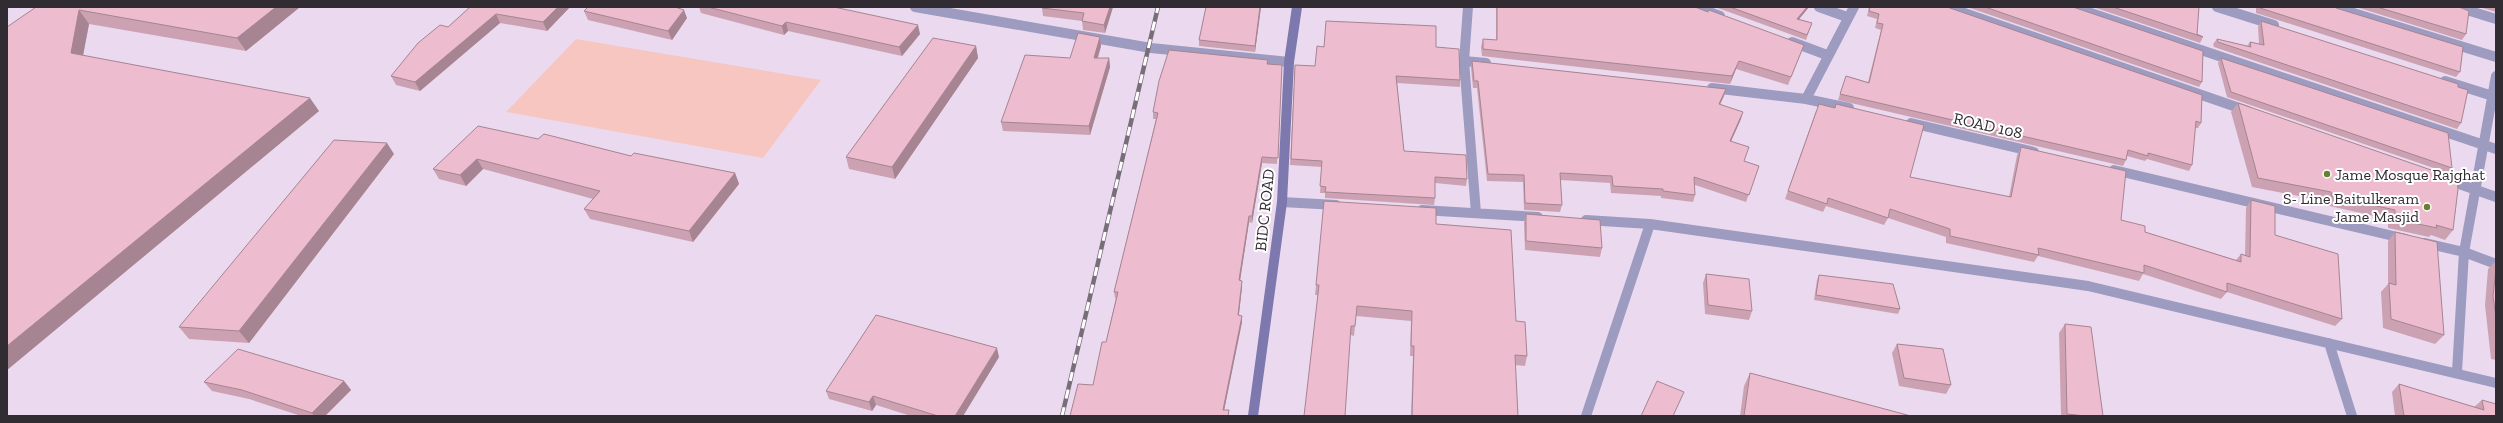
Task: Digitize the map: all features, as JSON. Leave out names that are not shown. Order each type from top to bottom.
[{"type":"main road","name":"BIDC ROAD","points":[[1253,416],[1282,202],[1289,62],[1297,7]]},
{"type":"street","points":[[915,7],[1150,48],[1289,62]]},
{"type":"street","points":[[1468,7],[1464,61],[1476,213]]},
{"type":"street","points":[[1696,7],[1732,20]]},
{"type":"street","points":[[1819,7],[1847,17]]},
{"type":"street","points":[[1806,99],[1827,55],[1854,7]]},
{"type":"street","points":[[1947,7],[2256,114]]},
{"type":"street","points":[[2073,7],[2496,149]]},
{"type":"street","points":[[2217,7],[2284,29]]},
{"type":"street","points":[[2334,7],[2496,56]]},
{"type":"street","points":[[2457,7],[2496,19]]},
{"type":"street","points":[[1784,39],[1827,55]]},
{"type":"street","points":[[1464,61],[1495,64]]},
{"type":"street","points":[[2457,372],[2464,252],[2482,144],[2495,97],[2496,76]]},
{"type":"street","points":[[2434,77],[2495,97]]},
{"type":"street","points":[[1705,88],[1806,99],[1861,111]]},
{"type":"street","name":"ROAD 108","points":[[1899,120],[2046,155]]},
{"type":"street","points":[[2100,167],[2464,252],[2496,264]]},
{"type":"street","points":[[2438,176],[2496,197]]},
{"type":"street","points":[[1282,202],[1344,206]]},
{"type":"street","points":[[1414,209],[1547,217]]},
{"type":"street","points":[[1579,219],[1650,224],[2088,286],[2457,372],[2496,383]]},
{"type":"street","points":[[1586,416],[1650,224]]},
{"type":"street","points":[[2329,343],[2352,416]]},
{"type":"shaded area","points":[[576,39],[821,80],[763,158],[506,112]]},
{"type":"building","points":[[36,7],[276,7],[237,38],[79,10],[71,53],[310,98],[7,346],[7,27]]},
{"type":"building","points":[[470,7],[558,7],[543,22],[496,14],[415,82],[391,76],[418,43],[440,25],[448,27]]},
{"type":"building","points":[[588,7],[675,7],[684,10],[668,31],[584,11]]},
{"type":"building","points":[[708,7],[834,7],[918,25],[899,47],[786,22],[782,26]]},
{"type":"building","points":[[1042,7],[1110,7],[1104,25],[1082,21],[1084,13]]},
{"type":"building","points":[[1206,7],[1260,7],[1255,46],[1199,40]]},
{"type":"building","points":[[1497,7],[1695,7],[1708,12],[1709,10],[1804,45],[1791,77],[1739,61],[1732,76],[1483,49],[1483,39],[1497,40]]},
{"type":"building","points":[[1730,7],[1807,7],[1797,19],[1812,23],[1807,35]]},
{"type":"building","points":[[1870,7],[1947,7],[2202,95],[2201,123],[2196,121],[2192,165],[2148,153],[2148,156],[2128,150],[2126,160],[1840,94],[1846,76],[1869,83],[1883,24],[1877,23],[1879,14],[1869,11]]},
{"type":"building","points":[[1985,7],[2073,7],[2203,51],[2202,82]]},
{"type":"building","points":[[2113,7],[2199,7],[2197,34],[2203,37]]},
{"type":"building","points":[[2335,7],[2463,47],[2460,72],[2260,8]]},
{"type":"building","points":[[2377,7],[2459,7],[2469,11],[2466,34]]},
{"type":"building","points":[[1326,21],[1436,26],[1436,47],[1459,49],[1460,80],[1396,76],[1404,151],[1466,155],[1467,179],[1435,177],[1435,198],[1325,192],[1326,187],[1320,186],[1322,161],[1291,159],[1295,65],[1315,66],[1317,46],[1324,47]]},
{"type":"building","points":[[2261,21],[2458,84],[2458,87],[2468,90],[2461,123],[2218,42],[2217,39],[2251,47],[2250,42],[2264,45]]},
{"type":"building","points":[[1078,33],[1100,37],[1094,58],[1109,58],[1089,126],[1001,122],[1025,55],[1070,58]]},
{"type":"building","points":[[933,38],[976,46],[892,167],[846,157]]},
{"type":"building","points":[[1169,50],[1268,60],[1267,64],[1282,65],[1278,158],[1262,157],[1252,216],[1249,216],[1239,280],[1242,281],[1238,315],[1242,316],[1223,410],[1229,410],[1228,416],[1070,416],[1078,384],[1093,385],[1102,342],[1106,342],[1118,292],[1114,292],[1158,113],[1153,112],[1159,81]]},
{"type":"building","points":[[2221,58],[2448,133],[2452,168],[2231,92]]},
{"type":"building","points":[[1472,61],[1726,89],[1719,104],[1743,112],[1730,141],[1749,147],[1744,161],[1759,166],[1749,195],[1694,177],[1695,195],[1663,191],[1663,189],[1613,186],[1612,176],[1560,173],[1562,205],[1525,203],[1524,175],[1488,174],[1478,81],[1474,81]]},
{"type":"building","points":[[2238,103],[2457,179],[2458,189],[2453,230],[2436,225],[2437,228],[2395,219],[2395,210],[2332,196],[2331,192],[2258,178]]},
{"type":"building","points":[[1819,104],[1835,108],[1836,104],[1924,125],[1910,177],[2011,197],[2021,147],[2126,171],[2121,220],[2145,226],[2145,232],[2241,262],[2241,254],[2250,257],[2251,200],[2275,206],[2275,235],[2338,254],[2342,319],[2227,283],[2227,292],[2144,265],[2144,273],[2038,248],[2039,255],[1950,236],[1950,229],[1890,209],[1888,218],[1828,198],[1827,204],[1788,191]]},
{"type":"building","points":[[478,126],[538,139],[544,134],[631,156],[634,153],[735,173],[689,231],[584,209],[600,191],[477,159],[460,175],[433,169]]},
{"type":"building","points":[[334,140],[387,143],[239,331],[179,327]]},
{"type":"building","points":[[1324,201],[1436,208],[1436,224],[1511,230],[1516,321],[1525,322],[1527,356],[1515,355],[1518,416],[1412,416],[1414,346],[1411,346],[1412,311],[1357,306],[1355,326],[1351,326],[1345,416],[1304,416],[1319,285],[1316,285]]},
{"type":"building","points":[[1526,214],[1600,220],[1602,248],[1526,241]]},
{"type":"building","points":[[2395,232],[2437,242],[2444,335],[2391,319],[2389,283],[2396,285]]},
{"type":"building","points":[[2496,269],[2496,317],[2493,296]]},
{"type":"building","points":[[1706,274],[1749,279],[1752,311],[1708,305]]},
{"type":"building","points":[[1819,275],[1893,284],[1900,309],[1816,295]]},
{"type":"building","points":[[876,315],[997,348],[955,416],[938,416],[873,396],[869,402],[826,391]]},
{"type":"building","points":[[2065,324],[2091,327],[2103,416],[2067,414]]},
{"type":"building","points":[[1897,344],[1943,349],[1951,385],[1904,378]]},
{"type":"building","points":[[238,349],[344,381],[312,413],[242,390],[204,382]]},
{"type":"building","points":[[1750,373],[1911,416],[1744,416]]},
{"type":"building","points":[[1657,381],[1684,392],[1673,416],[1641,416]]},
{"type":"building","points":[[2399,384],[2484,410],[2482,400],[2496,404],[2496,416],[2404,416]]},
{"type":"railway","points":[[1062,416],[1158,7]]},
{"type":"place","name":"Jame Mosque Rajghat","points":[[2327,174]]},
{"type":"place","name":"S- Line Baitulkeram Jame Masjid","points":[[2427,207]]}]
